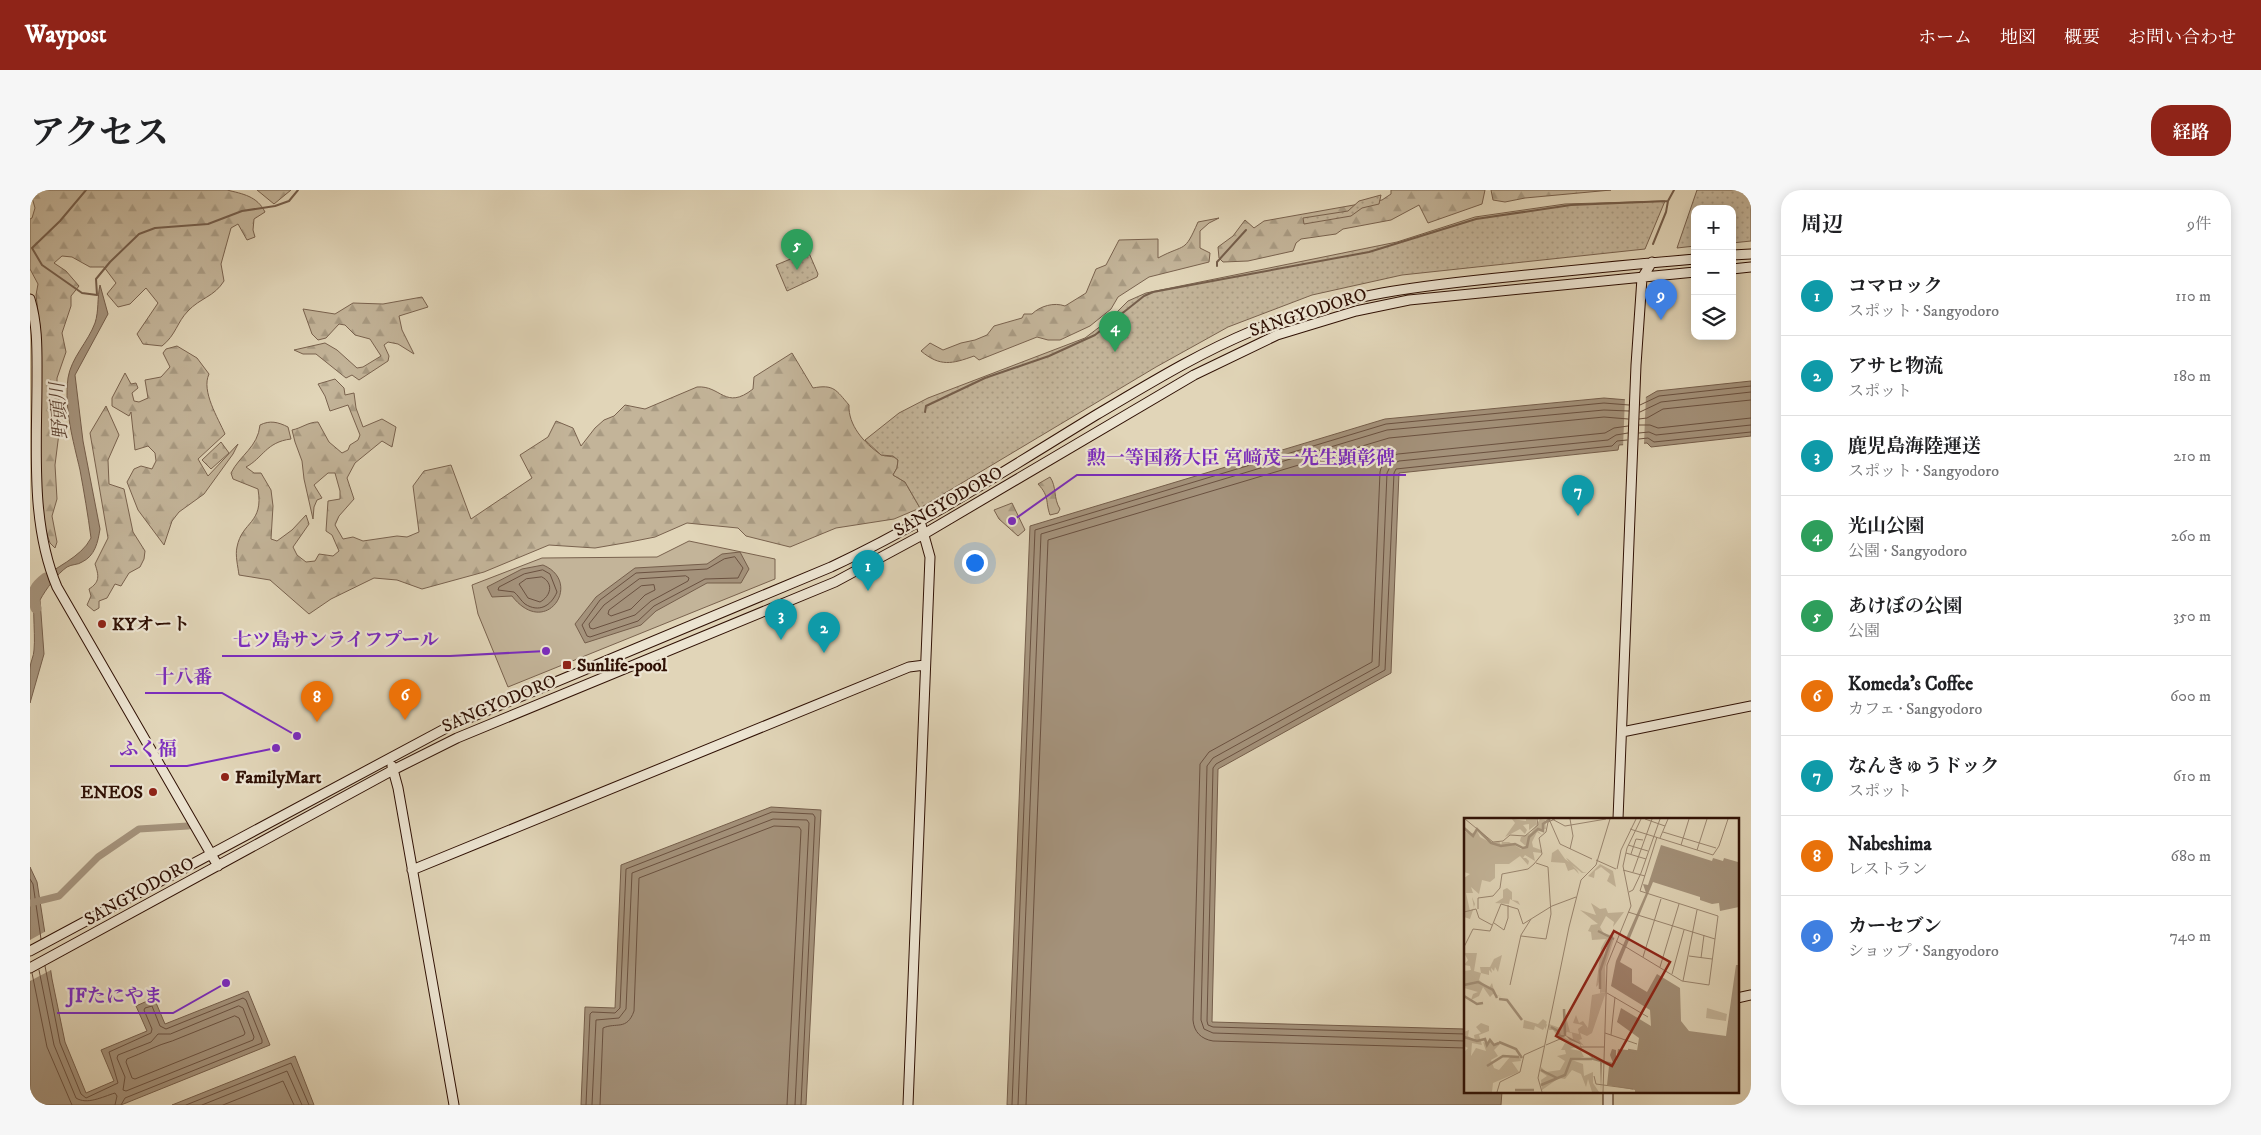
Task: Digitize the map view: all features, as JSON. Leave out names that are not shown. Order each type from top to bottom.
[{"type":"main road","points":[[1736,256],[1751,254]]},
{"type":"main road","name":"SANGYODORO","points":[[30,951],[390,758],[479,713],[831,567],[872,548],[1179,366],[1252,330],[1324,305],[1396,289],[1691,259]]},
{"type":"main road","points":[[1618,818],[1634,393],[1642,278],[1652,262]]},
{"type":"main road","points":[[1736,269],[1751,267]]},
{"type":"main road","name":"SANGYODORO","points":[[30,968],[393,770],[494,722],[835,582],[924,534],[1194,375],[1276,335],[1356,311],[1409,300],[1691,272]]},
{"type":"main road","points":[[30,299],[37,336],[37,519],[39,536],[50,570],[218,866]]},
{"type":"main road","points":[[908,1105],[930,557],[920,521]]},
{"type":"main road","points":[[412,870],[909,667],[925,665]]},
{"type":"main road","points":[[1622,732],[1751,706]]},
{"type":"main road","points":[[390,758],[454,1105]]},
{"type":"main road","points":[[1738,998],[1751,995]]},
{"type":"main road","points":[[1608,1092],[1608,1105]]},
{"type":"green space","points":[[43,190],[227,190],[244,194],[254,199],[265,212],[254,219],[253,230],[255,237],[247,240],[238,224],[231,228],[221,264],[224,281],[216,291],[188,311],[167,342],[162,346],[143,344],[137,334],[158,303],[146,288],[130,304],[118,307],[107,294],[116,283],[104,267],[90,267],[72,257],[62,256],[54,263],[66,271],[79,286],[71,296],[71,306],[62,333],[66,352],[57,378],[59,433],[55,465],[57,499],[52,516],[57,542],[55,548],[50,543],[43,522],[40,454],[40,328],[36,295],[38,284],[30,269],[30,219],[35,208],[31,194]]},
{"type":"green space","points":[[257,190],[291,190],[274,204]]},
{"type":"green space","points":[[1391,190],[1485,190],[1482,204],[1428,223],[1419,205],[1391,220],[1343,229],[1336,234],[1301,239],[1296,243],[1293,251],[1248,261],[1223,262],[1219,258],[1218,247],[1233,236],[1245,220],[1254,228],[1264,221],[1382,200],[1391,194]]},
{"type":"green space","points":[[1491,190],[1611,190],[1525,198],[1505,202],[1493,200]]},
{"type":"green space","points":[[1697,190],[1751,190],[1751,241],[1736,243],[1736,205],[1692,205]]},
{"type":"green space","points":[[1381,195],[1379,204],[1362,208],[1351,216],[1304,224],[1303,218],[1348,211],[1359,201]]},
{"type":"green space","points":[[1665,201],[1645,249],[1402,275],[1312,295],[1228,327],[1156,367],[920,508],[905,482],[893,475],[897,468],[898,460],[893,456],[881,455],[865,440],[899,413],[928,398],[1085,338],[1110,319],[1128,301],[1146,293],[1397,242],[1475,217],[1565,204]]},
{"type":"green space","points":[[1691,207],[1691,246],[1677,248]]},
{"type":"green space","points":[[1219,218],[1209,223],[1200,231],[1200,248],[1210,253],[1209,262],[1149,277],[1118,297],[1111,309],[1090,326],[1060,340],[1048,340],[1037,337],[979,360],[974,356],[959,361],[940,362],[921,351],[930,343],[943,350],[975,340],[987,335],[994,326],[1022,318],[1024,314],[1032,314],[1047,305],[1065,306],[1086,293],[1096,269],[1106,265],[1119,240],[1158,239],[1158,258],[1187,243],[1198,222]]},
{"type":"green space","points":[[809,253],[818,274],[817,277],[787,291],[776,265]]},
{"type":"green space","points":[[422,297],[428,307],[399,316],[402,330],[414,354],[398,344],[388,342],[384,345],[389,356],[388,361],[359,380],[352,375],[346,378],[316,354],[303,354],[294,350],[325,343],[337,350],[357,368],[363,367],[381,356],[370,339],[355,335],[345,325],[339,324],[326,338],[318,340],[312,334],[303,309],[335,314],[353,303],[383,304]]},
{"type":"green space","points":[[177,346],[197,358],[209,374],[207,388],[209,396],[225,434],[198,459],[208,476],[238,444],[204,494],[179,512],[172,521],[164,545],[138,510],[127,482],[134,469],[141,466],[152,469],[156,461],[155,453],[148,446],[135,450],[131,412],[129,416],[112,406],[112,398],[125,373],[131,384],[136,383],[138,388],[132,393],[134,401],[139,402],[148,398],[145,380],[161,377],[170,367],[163,353],[166,349]]},
{"type":"green space","points":[[792,353],[813,388],[826,387],[834,389],[841,395],[849,405],[849,412],[854,426],[868,445],[884,456],[894,457],[898,460],[897,468],[893,475],[905,482],[920,508],[894,519],[836,528],[790,547],[746,536],[738,528],[687,523],[655,537],[595,548],[549,545],[484,572],[422,589],[397,580],[374,578],[331,599],[309,614],[270,580],[239,575],[236,557],[237,547],[243,532],[255,516],[259,500],[258,489],[233,479],[231,473],[256,439],[260,425],[267,422],[288,427],[291,439],[276,443],[246,467],[254,473],[261,473],[271,490],[273,506],[271,539],[277,541],[292,530],[306,515],[309,524],[293,547],[297,555],[306,562],[315,561],[319,554],[333,556],[339,551],[332,535],[326,531],[328,501],[340,499],[340,491],[335,473],[328,473],[314,485],[322,498],[317,500],[314,507],[313,519],[302,461],[292,430],[318,422],[329,442],[342,453],[358,440],[360,435],[348,405],[330,411],[325,396],[318,384],[335,379],[344,388],[345,395],[354,393],[356,408],[363,427],[382,419],[396,427],[392,447],[382,441],[355,463],[347,478],[354,499],[339,516],[335,525],[343,539],[353,537],[363,541],[397,536],[407,537],[419,532],[413,486],[424,471],[451,465],[471,519],[532,478],[520,455],[548,437],[556,421],[573,428],[581,446],[595,428],[604,420],[614,416],[625,405],[645,409],[697,387],[705,387],[729,398],[736,398],[753,389],[754,377]]},
{"type":"green space","points":[[106,406],[119,435],[108,460],[109,484],[124,489],[133,532],[145,551],[140,567],[129,573],[121,586],[115,584],[107,598],[99,601],[99,608],[94,611],[87,605],[91,596],[89,589],[97,581],[98,575],[95,564],[108,538],[90,433]]},
{"type":"green space","points":[[221,442],[229,453],[211,469],[202,460]]},
{"type":"green space","points":[[1050,477],[1060,509],[1058,513],[1050,515],[1046,496],[1038,484]]},
{"type":"green space","points":[[1012,503],[1025,530],[1018,536],[999,519],[994,510]]},
{"type":"green space","points":[[689,541],[775,559],[775,579],[508,687],[478,614],[472,585],[542,558],[657,557]]},
{"type":"water","points":[[100,285],[108,314],[75,375],[83,441],[100,529],[97,544],[90,556],[80,563],[63,570],[45,591],[40,600],[44,654],[30,703],[30,666],[34,652],[34,597],[38,582],[74,557],[87,545],[91,538],[80,470],[70,424],[67,390],[72,364],[95,323]]},
{"type":"water","points":[[1751,381],[1751,436],[1651,447],[1647,443],[1619,445],[1618,450],[1399,473],[1391,673],[1218,769],[1212,1022],[1464,1029],[1464,1092],[1502,1092],[1501,1105],[1007,1105],[1030,526],[1385,419],[1604,398],[1640,401],[1657,391]]},
{"type":"water","points":[[740,552],[749,569],[741,583],[707,583],[656,611],[641,625],[585,643],[575,624],[596,597],[635,568],[707,564],[722,554]]},
{"type":"water","points":[[543,565],[555,573],[560,583],[560,594],[556,603],[548,610],[537,612],[525,608],[512,596],[492,597],[487,587],[522,569]]},
{"type":"water","points":[[771,807],[821,810],[806,1105],[581,1105],[585,1007],[615,1008],[621,865]]},
{"type":"water","points":[[30,867],[37,882],[52,979],[65,1042],[86,1093],[114,1081],[101,1050],[147,1031],[136,1006],[154,998],[165,1024],[248,991],[270,1045],[121,1105],[30,1105]]},
{"type":"water","points":[[295,1056],[314,1105],[172,1105]]},
{"type":"pier","points":[[1646,394],[1644,444],[1623,448],[1625,397],[1639,398]]},
{"type":"pier","points":[[48,930],[53,969],[30,981],[30,940]]},
{"type":"waterway","name":"野頭川","points":[[86,190],[60,221],[32,248],[42,265],[82,293],[97,295],[96,279],[110,262],[139,234],[155,228],[208,224],[242,211],[275,206],[289,201],[298,190]]},
{"type":"waterway","points":[[1653,244],[1666,212],[1668,201],[1674,190]]},
{"type":"waterway","points":[[925,412],[926,406],[985,378],[1049,356],[1095,335],[1144,296],[1153,292],[1369,252],[1476,219],[1571,205],[1668,201]]},
{"type":"waterway","points":[[1217,266],[1217,262],[1246,230]]},
{"type":"waterway","name":"野頭川","points":[[36,608],[34,598],[36,587],[46,578]]},
{"type":"waterway","points":[[30,903],[59,896],[98,857],[139,829],[188,826]]},
{"type":"place","name":"あけぼの公園","points":[[797,270]]},
{"type":"place","name":"カーセブン","points":[[1661,320]]},
{"type":"place","name":"光山公園","points":[[1115,352]]},
{"type":"place","name":"なんきゅうドック","points":[[1578,516]]},
{"type":"place","name":"勲一等国務大臣 宮﨑茂一先生顕彰碑","points":[[1012,521]]},
{"type":"place","name":"コマロック","points":[[868,591]]},
{"type":"place","name":"KYオート","points":[[102,624]]},
{"type":"place","name":"鹿児島海陸運送","points":[[781,640]]},
{"type":"place","name":"七ツ島サンライフプール","points":[[546,651]]},
{"type":"place","name":"アサヒ物流","points":[[824,653]]},
{"type":"place","name":"Sunlife-pool","points":[[567,665]]},
{"type":"place","name":"Komeda's Coffee","points":[[405,720]]},
{"type":"place","name":"Nabeshima","points":[[317,722]]},
{"type":"place","name":"十八番","points":[[297,736]]},
{"type":"place","name":"ふく福","points":[[276,748]]},
{"type":"place","name":"FamilyMart","points":[[225,777]]},
{"type":"place","name":"ENEOS","points":[[153,792]]},
{"type":"place","name":"JFたにやま","points":[[226,983]]}]
